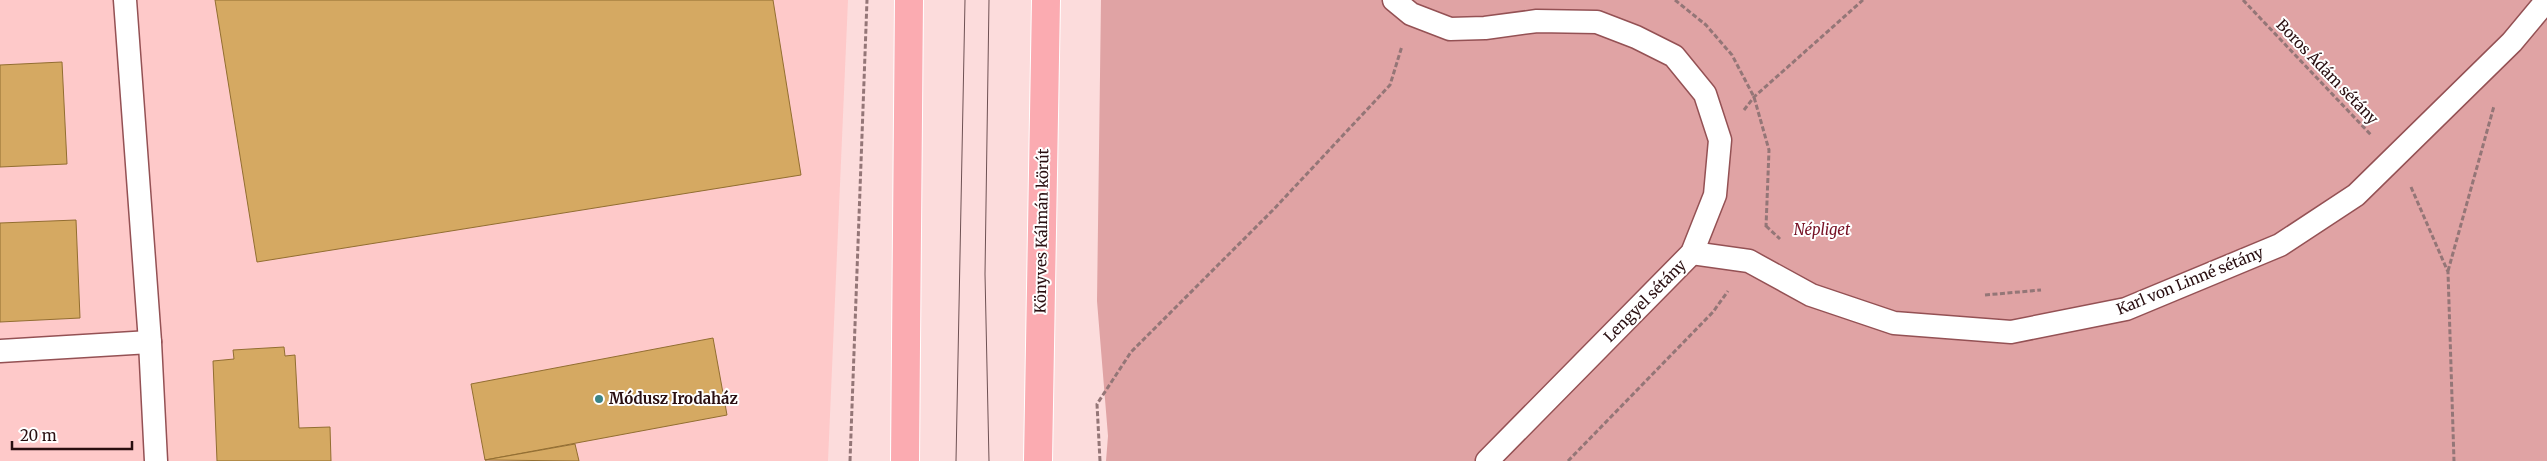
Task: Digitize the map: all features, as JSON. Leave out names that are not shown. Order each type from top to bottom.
[{"type":"main road","points":[[904,461],[909,0]]},
{"type":"main road","name":"Könyves Kálmán körút","points":[[1038,461],[1046,0]]},
{"type":"lane","points":[[125,0],[150,342],[156,461]]},
{"type":"lane","name":"Lengyel sétány","points":[[1394,0],[1412,14],[1450,29],[1485,28],[1537,21],[1597,22],[1636,37],[1674,56],[1705,94],[1720,140],[1715,195],[1692,253],[1487,461]]},
{"type":"lane","name":"Karl von Linné sétány","points":[[1692,253],[1749,262],[1811,295],[1894,323],[2011,332],[2126,309],[2280,245],[2356,195],[2512,42],[2547,0]]},
{"type":"lane","points":[[0,351],[150,342]]},
{"type":"path","points":[[850,461],[867,0]]},
{"type":"path","points":[[1720,140],[1754,97],[1863,0]]},
{"type":"path","name":"Boros Ádám sétány","points":[[2243,0],[2377,141],[2397,156]]},
{"type":"path","points":[[1100,461],[1097,404],[1131,352],[1274,209],[1390,85],[1412,14]]},
{"type":"path","points":[[2454,461],[2448,272],[2496,99]]},
{"type":"path","points":[[2397,156],[2448,272]]},
{"type":"path","points":[[1766,226],[1786,244]]},
{"type":"path","points":[[1984,296],[2043,290]]},
{"type":"shaded area","points":[[0,0],[848,0],[828,461],[0,461]]},
{"type":"green space","name":"Népliget","points":[[1101,0],[2547,0],[2547,461],[1106,461],[1108,436],[1097,301]]},
{"type":"building","points":[[215,0],[773,0],[801,175],[257,262]]},
{"type":"building","points":[[62,62],[67,164],[0,167],[0,65]]},
{"type":"building","points":[[76,220],[80,318],[0,322],[0,223]]},
{"type":"building","name":"Módusz Irodaház","points":[[713,338],[727,415],[485,460],[471,384]]},
{"type":"building","points":[[284,347],[285,356],[295,355],[299,428],[330,427],[331,461],[217,461],[213,361],[234,359],[233,350]]},
{"type":"building","points":[[575,444],[579,461],[485,460]]},
{"type":"tram line","points":[[956,461],[965,0]]},
{"type":"tram line","points":[[989,0],[985,274],[989,461]]},
{"type":"place","name":"Módusz Irodaház","points":[[599,399]]}]
